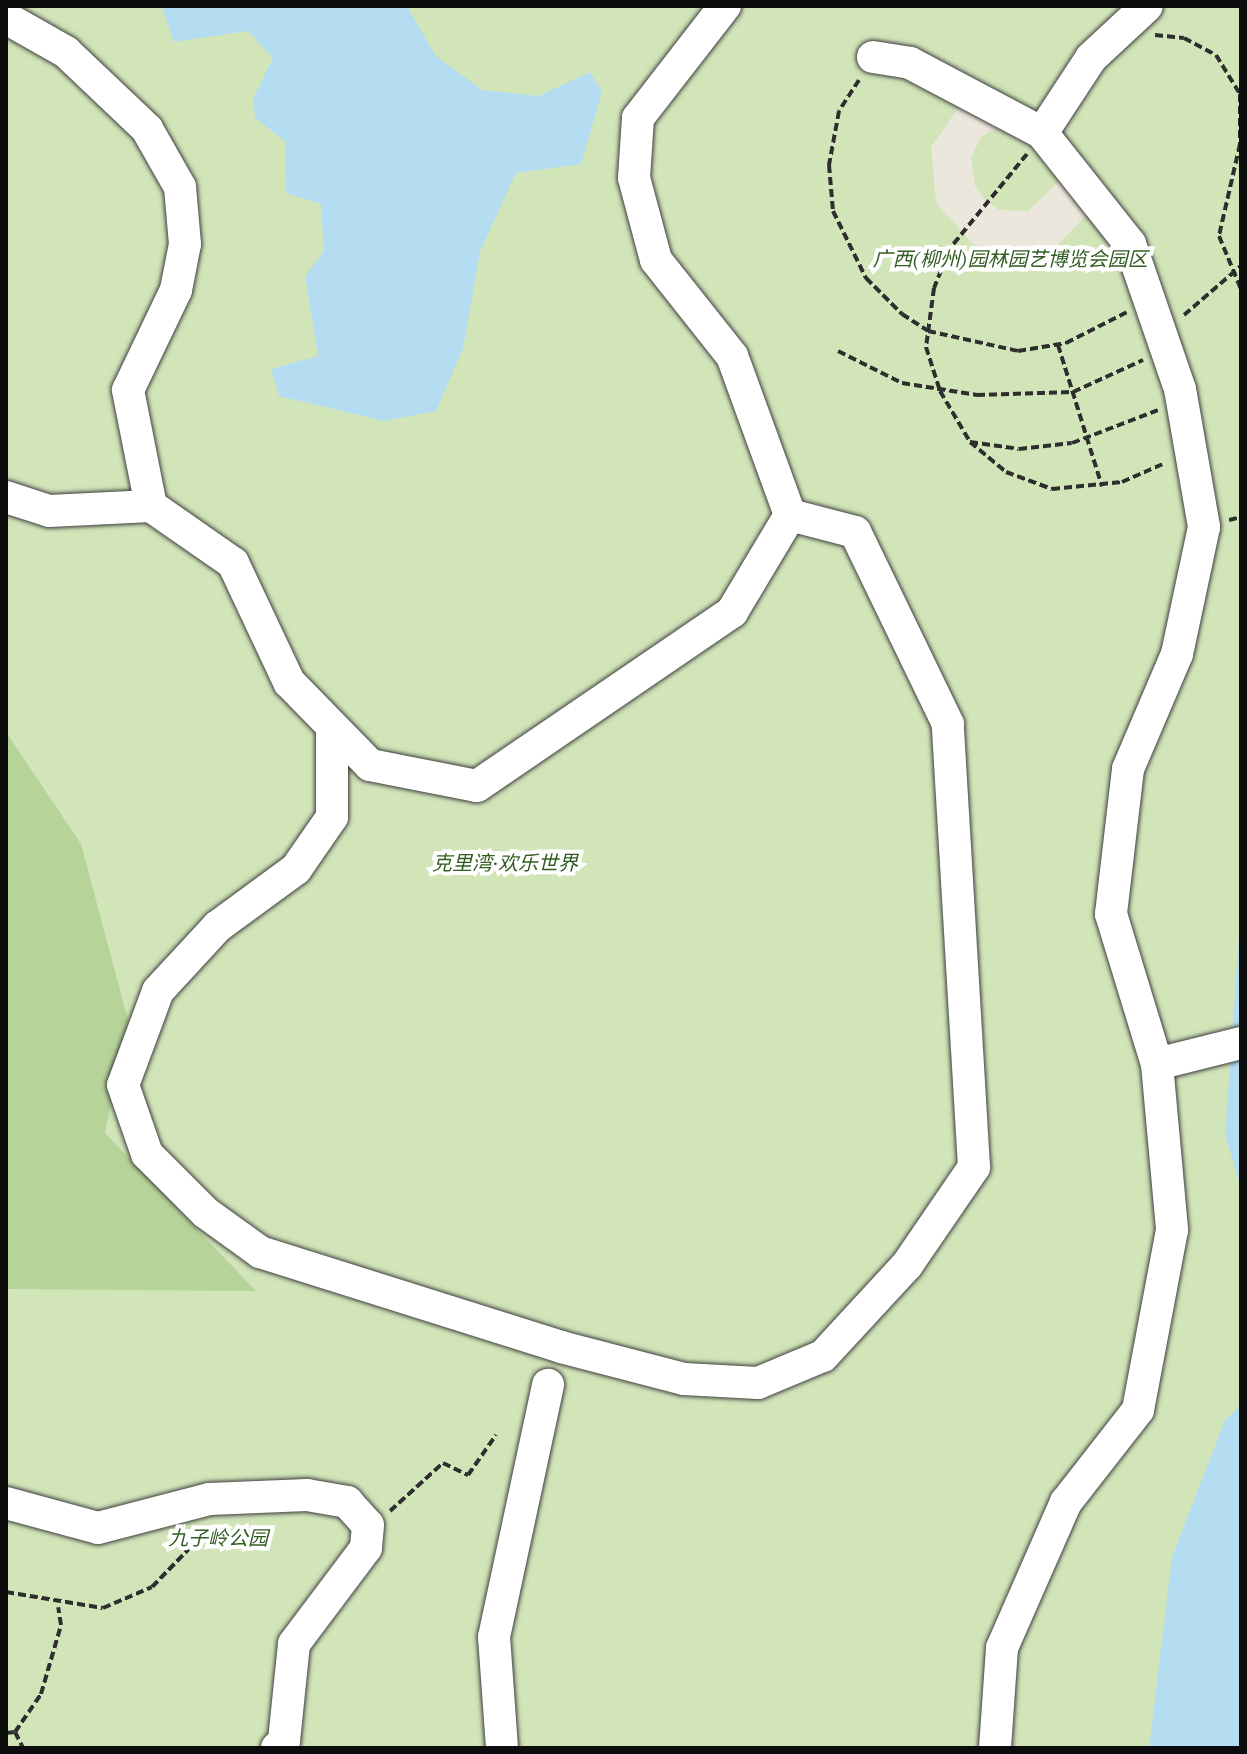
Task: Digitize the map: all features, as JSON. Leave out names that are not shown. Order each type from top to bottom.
[{"type":"lane","points":[[725,6],[638,118],[634,178],[656,260],[732,356],[790,515]]},
{"type":"lane","points":[[1042,133],[1114,33],[1147,6]]},
{"type":"lane","points":[[6,18],[66,52],[147,129],[180,187],[185,244],[176,290],[128,390],[151,506]]},
{"type":"lane","points":[[873,57],[910,63],[1042,133],[1130,244],[1180,389],[1204,527],[1177,654],[1128,769],[1111,914],[1157,1064],[1172,1230],[1138,1410],[1066,1502],[1002,1648],[995,1748]]},
{"type":"lane","points":[[6,497],[49,511],[151,506],[233,563],[289,682],[370,765],[477,786],[732,612],[790,515]]},
{"type":"lane","points":[[332,727],[332,817],[296,869],[218,926],[158,991],[123,1085],[147,1154],[206,1213],[260,1252],[561,1347],[684,1379],[758,1383],[823,1356],[907,1265],[974,1167],[948,724],[855,532],[790,515]]},
{"type":"lane","points":[[1157,1064],[1241,1043]]},
{"type":"lane","points":[[502,1748],[494,1637],[548,1385]]},
{"type":"lane","points":[[6,1503],[98,1528],[234,1498],[307,1495],[347,1502],[368,1525],[353,1572],[326,1595],[294,1644],[284,1741],[277,1748]]},
{"type":"path","points":[[1114,33],[1184,38],[1216,55],[1240,94],[1240,144],[1219,236],[1241,289]]},
{"type":"path","points":[[873,57],[839,111],[829,165],[833,211],[866,278],[928,331],[1018,351],[1058,345],[1150,300]]},
{"type":"path","points":[[1042,133],[950,248],[928,331],[938,385],[970,442],[1006,472],[1052,489],[1102,486],[1192,448]]},
{"type":"path","points":[[838,351],[902,383],[938,385],[977,395],[1073,392],[1123,375],[1232,271],[1241,266]]},
{"type":"path","points":[[1058,345],[1102,486]]},
{"type":"path","points":[[970,442],[1019,449],[1086,439],[1160,408],[1180,389]]},
{"type":"path","points":[[368,1525],[413,1497],[443,1463],[468,1475],[496,1435]]},
{"type":"path","points":[[6,1592],[58,1606],[103,1608],[152,1587],[234,1498]]},
{"type":"path","points":[[6,1733],[15,1732],[41,1694],[61,1625],[58,1606]]},
{"type":"path","points":[[15,1732],[23,1748]]},
{"type":"green space","points":[[6,6],[1241,6],[1241,1748],[6,1748]]},
{"type":"green space","points":[[6,732],[81,844],[128,1020],[105,1133],[256,1291],[6,1289]]},
{"type":"shaded area","points":[[968,94],[1000,126],[981,137],[971,158],[975,186],[986,200],[999,210],[1028,211],[1059,181],[1088,213],[1057,246],[1030,255],[974,245],[936,203],[931,147]]},
{"type":"water","points":[[407,6],[436,56],[482,90],[539,96],[590,72],[602,92],[581,164],[516,173],[480,251],[463,349],[436,411],[384,421],[279,396],[271,369],[318,356],[305,276],[324,251],[321,204],[286,193],[285,141],[255,118],[253,99],[273,58],[248,31],[174,42],[162,7]]},
{"type":"water","points":[[1241,907],[1241,1189],[1225,1134]]},
{"type":"water","points":[[1241,1405],[1241,1748],[1149,1748],[1172,1557],[1225,1420]]},
{"type":"park label","name":"广西(柳州)园林园艺博览会园区","points":[[1010,259]]},
{"type":"park label","name":"克里湾·欢乐世界","points":[[505,863]]},
{"type":"park label","name":"九子岭公园","points":[[218,1538]]}]
